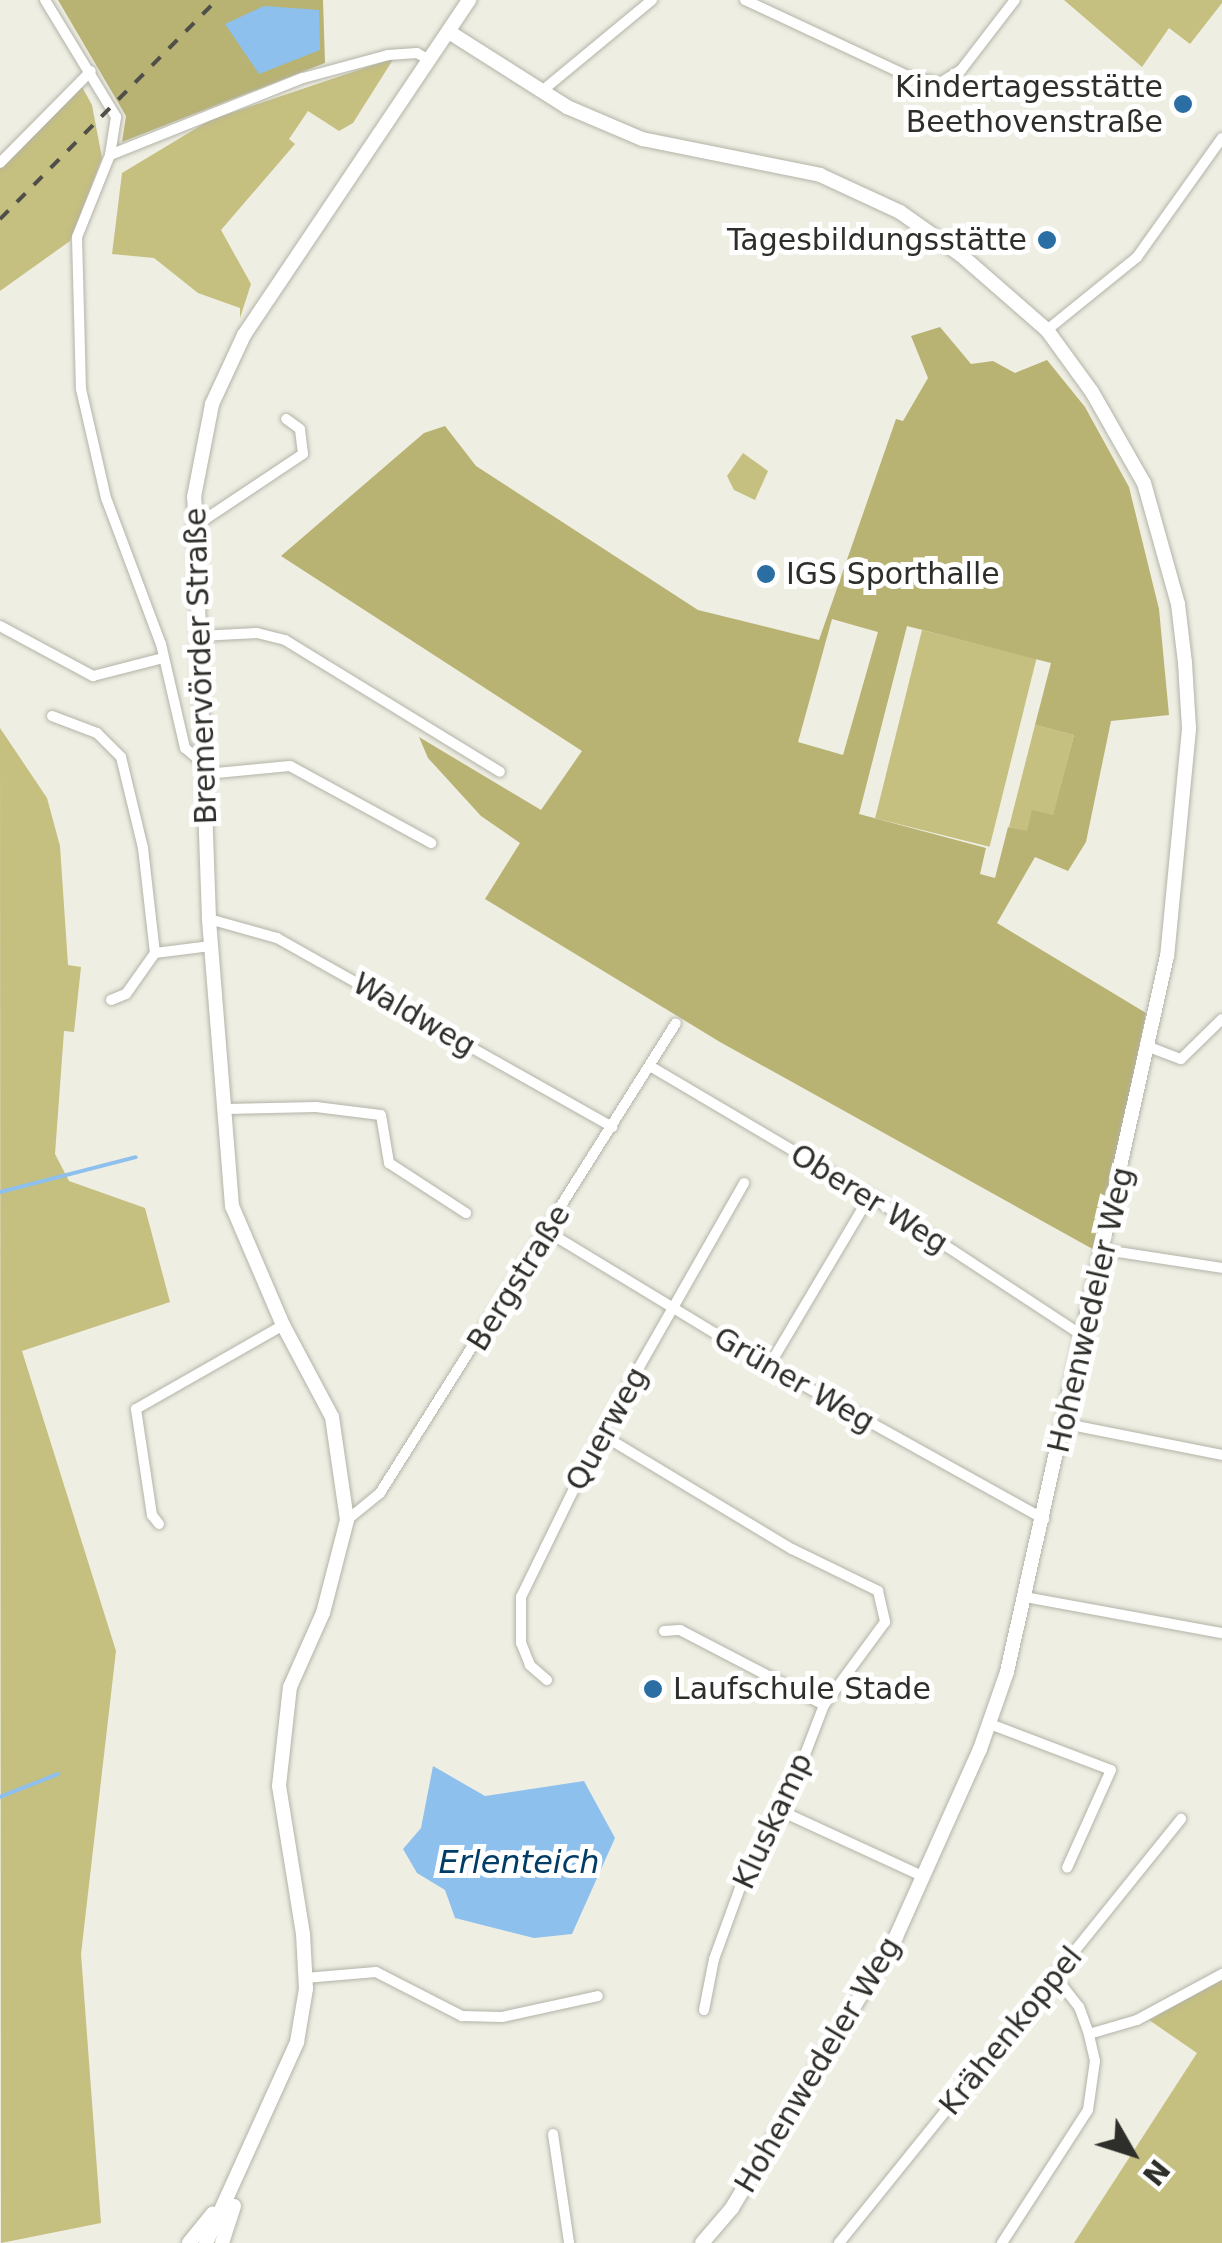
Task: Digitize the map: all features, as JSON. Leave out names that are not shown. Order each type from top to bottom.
[{"type":"street","points":[[45,0],[116,117],[110,155],[77,237],[80,389],[106,498],[163,658],[185,748],[206,770],[290,766],[431,843]]},
{"type":"street","name":"Bremervörder Straße","points":[[206,2243],[297,2042],[305,1978],[279,1786],[290,1687],[323,1613],[347,1520],[332,1417],[282,1325],[232,1206],[209,920],[195,526],[212,404],[244,335],[423,57],[449,32],[469,0]]},
{"type":"street","points":[[542,91],[652,0]]},
{"type":"street","points":[[745,0],[910,78],[940,83],[961,70],[1015,0]]},
{"type":"street","name":"Hohenwedeler Weg","points":[[449,32],[542,91],[642,139],[820,174],[884,204],[946,244],[1047,330],[1092,392],[1144,483],[1178,604],[1189,729],[1177,893],[1149,1047],[1086,1338],[1026,1597],[990,1724],[887,1952],[732,2208],[702,2243]]},
{"type":"street","points":[[110,155],[303,78],[423,57]]},
{"type":"street","points":[[0,163],[91,71]]},
{"type":"street","points":[[1047,330],[1136,257],[1222,138]]},
{"type":"street","points":[[1211,156],[1222,164]]},
{"type":"street","points":[[195,526],[303,454],[300,429],[286,420]]},
{"type":"street","points":[[0,626],[93,676],[163,658]]},
{"type":"street","points":[[200,636],[257,633],[285,640],[500,772]]},
{"type":"street","points":[[52,716],[97,733],[121,757],[143,848],[156,953],[126,994],[111,1000]]},
{"type":"street","name":"Waldweg","points":[[209,920],[277,938],[612,1128]]},
{"type":"street","points":[[156,953],[211,946]]},
{"type":"street","points":[[1149,1047],[1181,1058],[1222,1019]]},
{"type":"street","name":"Bergstraße","points":[[347,1520],[380,1494],[550,1233],[676,1023]]},
{"type":"street","name":"Oberer Weg","points":[[650,1066],[870,1196],[1086,1338]]},
{"type":"street","points":[[226,1109],[316,1107],[381,1115],[389,1163],[466,1213]]},
{"type":"street","name":"Querweg","points":[[547,1680],[530,1666],[521,1643],[522,1598],[600,1434],[675,1311],[744,1184]]},
{"type":"street","points":[[769,1366],[870,1196]]},
{"type":"street","name":"Grüner Weg","points":[[550,1233],[769,1366],[1044,1519]]},
{"type":"street","points":[[1105,1250],[1222,1268]]},
{"type":"street","points":[[159,1524],[152,1515],[136,1410],[282,1325]]},
{"type":"street","points":[[1066,1424],[1222,1455]]},
{"type":"street","name":"Kluskamp","points":[[600,1434],[792,1549],[878,1591],[884,1622],[824,1706],[783,1812],[742,1885],[714,1959],[704,2010]]},
{"type":"street","points":[[1026,1597],[1222,1634]]},
{"type":"street","points":[[664,1631],[680,1630],[824,1706]]},
{"type":"street","points":[[990,1724],[1110,1770],[1067,1868]]},
{"type":"street","points":[[783,1812],[924,1876]]},
{"type":"street","name":"Krähenkoppel","points":[[839,2243],[1180,1819]]},
{"type":"street","points":[[305,1978],[376,1972],[462,2016],[502,2016],[598,1996]]},
{"type":"street","points":[[1089,2034],[1137,2020],[1222,1974]]},
{"type":"street","points":[[1002,2243],[1088,2110],[1096,2060],[1079,2007],[1055,1976]]},
{"type":"street","points":[[553,2134],[570,2243]]},
{"type":"street","points":[[188,2243],[237,2180]]},
{"type":"street","name":"Bremervörder Straße","points":[[222,2243],[237,2180]]},
{"type":"shaded area","points":[[58,0],[323,0],[325,63],[122,142],[126,116]]},
{"type":"shaded area","points":[[1064,0],[1222,3],[1190,44],[1169,28],[1142,67]]},
{"type":"shaded area","points":[[394,58],[353,123],[339,131],[308,111],[289,139],[295,144],[221,230],[251,284],[240,318],[240,308],[198,293],[154,258],[112,254],[122,173],[210,120]]},
{"type":"shaded area","points":[[81,85],[92,105],[102,158],[70,241],[0,291],[0,166]]},
{"type":"shaded area","points":[[940,327],[971,364],[993,361],[1015,373],[1047,360],[1085,407],[1129,487],[1159,609],[1169,715],[1111,721],[1086,842],[1068,871],[1035,857],[997,923],[1146,1013],[1098,1252],[720,1042],[485,899],[520,843],[481,816],[428,758],[419,737],[541,810],[582,751],[281,556],[424,433],[445,426],[476,466],[698,610],[819,640],[896,419],[903,421],[928,378],[911,336]],"holes":[[[832,619],[878,632],[843,755],[798,742]],[[907,626],[1051,663],[1035,725],[1074,735],[1053,815],[1032,810],[1027,831],[1008,827],[995,878],[980,874],[986,848],[859,814]]]},
{"type":"shaded area","points":[[743,453],[768,471],[755,500],[734,490],[727,476]]},
{"type":"shaded area","points":[[922,630],[1036,659],[990,847],[875,818]]},
{"type":"shaded area","points":[[1035,725],[1074,735],[1053,816],[1027,832],[1009,827]]},
{"type":"shaded area","points":[[0,728],[47,798],[60,846],[68,965],[81,967],[74,1032],[64,1031],[55,1154],[69,1181],[145,1208],[170,1302],[22,1351],[116,1651],[81,1954],[101,2223],[1,2243]]},
{"type":"shaded area","points":[[1222,1980],[1222,2243],[1074,2243],[1197,2053],[1149,2020]]},
{"type":"water","points":[[264,6],[319,10],[320,50],[259,74],[225,24]]},
{"type":"water","name":"Erlenteich","points":[[433,1766],[485,1796],[584,1781],[615,1838],[572,1934],[534,1938],[455,1918],[445,1890],[417,1873],[403,1849],[421,1828]]},
{"type":"waterway","points":[[0,1192],[136,1157]]},
{"type":"waterway","points":[[0,1797],[58,1774]]},
{"type":"railway","points":[[0,219],[217,0]]},
{"type":"place","name":"Kindertagesstätte Beethovenstraße","points":[[1183,104]]},
{"type":"place","name":"Tagesbildungsstätte","points":[[1047,240]]},
{"type":"place","name":"IGS Sporthalle","points":[[766,574]]},
{"type":"place","name":"Laufschule Stade","points":[[653,1689]]}]
